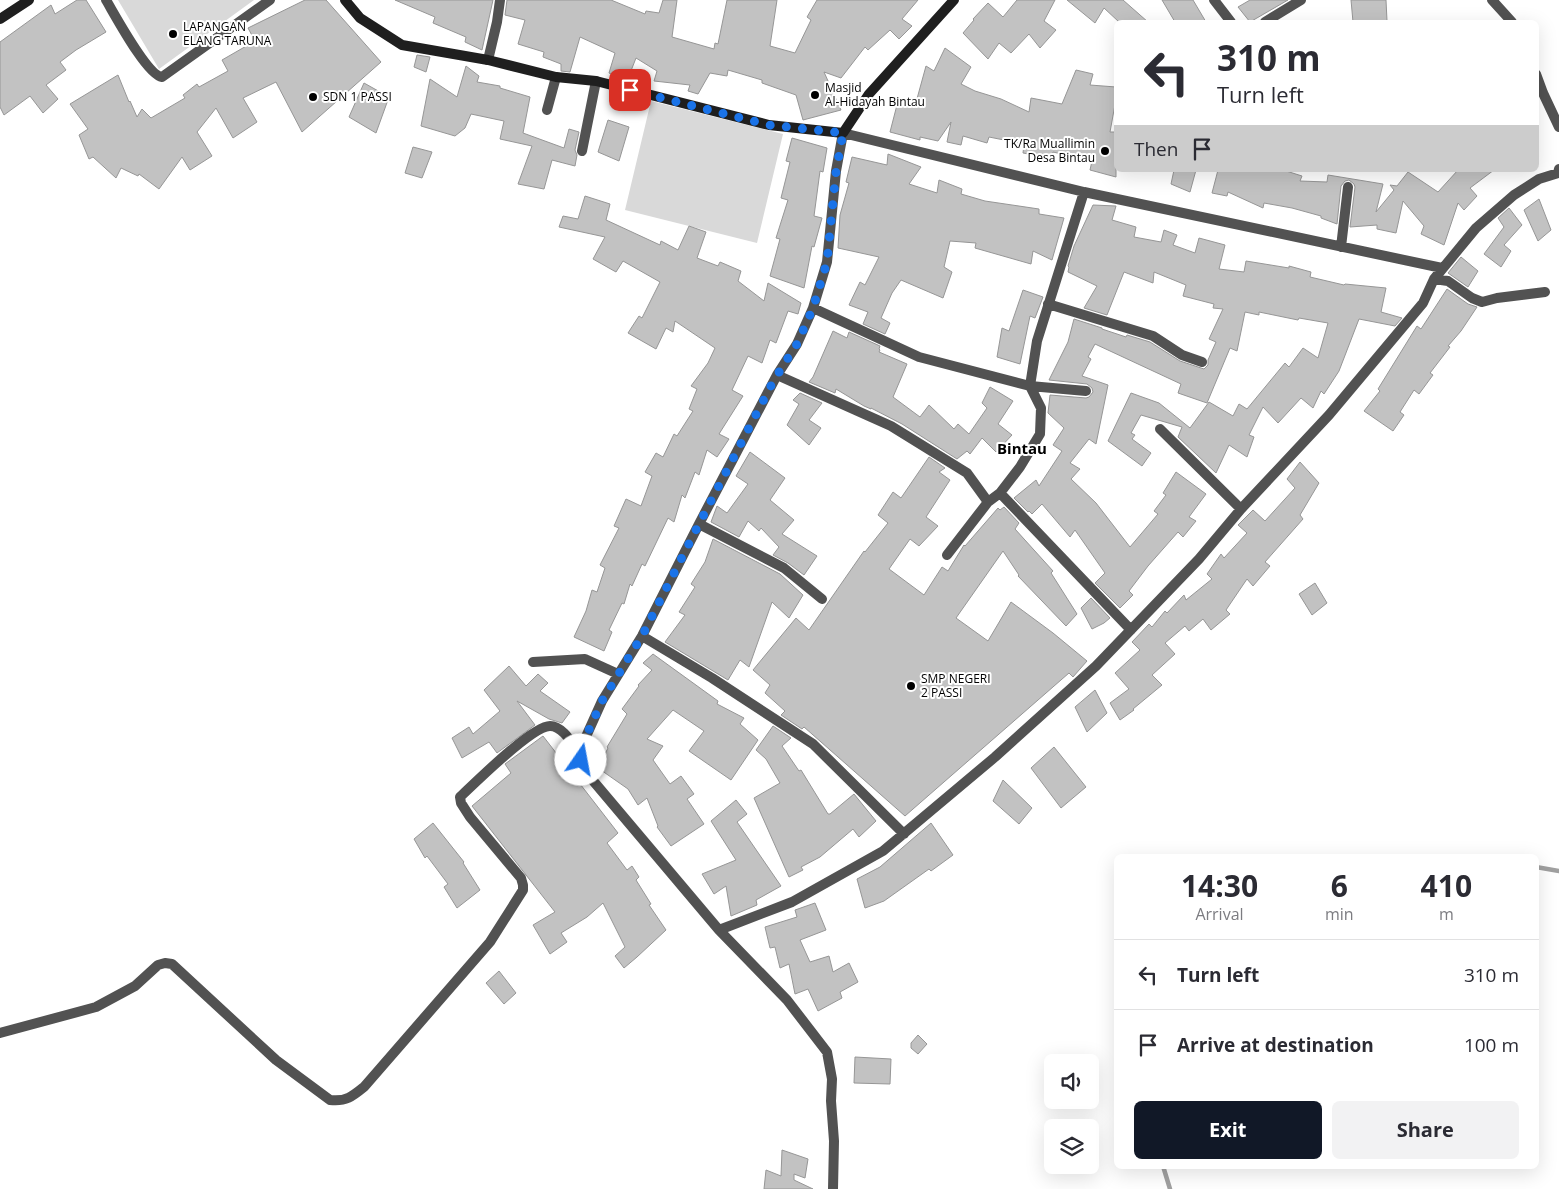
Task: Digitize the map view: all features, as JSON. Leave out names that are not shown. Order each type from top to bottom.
[{"type":"street","points":[[0,19],[29,0]]},
{"type":"street","points":[[106,0],[148,67],[158,77],[162,77],[270,0]]},
{"type":"street","points":[[345,0],[360,18],[402,45],[488,60],[556,77],[596,81],[769,125],[843,133],[1084,192],[1442,268]]},
{"type":"street","points":[[488,60],[500,0]]},
{"type":"street","points":[[580,754],[602,701],[642,636],[777,375],[797,344],[813,308],[827,262],[836,172],[843,133],[870,94],[954,0]]},
{"type":"street","points":[[1214,0],[1229,20]]},
{"type":"street","points":[[1268,20],[1301,0]]},
{"type":"street","points":[[1492,0],[1510,20]]},
{"type":"street","points":[[547,110],[556,77]]},
{"type":"street","points":[[582,151],[596,81]]},
{"type":"street","points":[[1539,82],[1559,127]]},
{"type":"street","points":[[719,930],[792,902],[883,851],[994,757],[1096,666],[1198,559],[1329,415],[1423,303],[1442,268],[1476,228],[1514,194],[1539,179],[1558,173],[1559,169]]},
{"type":"street","points":[[1341,247],[1348,187]]},
{"type":"street","points":[[947,555],[988,502],[1000,493],[1020,467],[1040,434],[1041,408],[1030,386],[1036,342],[1084,192]]},
{"type":"street","points":[[1434,280],[1448,281],[1472,298],[1482,302],[1545,292]]},
{"type":"street","points":[[1048,304],[1153,336],[1182,355],[1202,362]]},
{"type":"street","points":[[813,308],[919,357],[1030,386],[1086,391]]},
{"type":"street","points":[[777,375],[891,426],[967,474],[988,502]]},
{"type":"street","points":[[1160,429],[1242,509]]},
{"type":"street","points":[[1000,493],[1131,630]]},
{"type":"street","points":[[699,524],[784,568],[822,599]]},
{"type":"street","points":[[642,636],[712,678],[813,744],[904,834]]},
{"type":"street","points":[[533,662],[585,659],[618,674]]},
{"type":"street","points":[[0,1033],[96,1007],[135,986],[158,965],[172,964],[276,1060],[330,1100],[341,1101],[350,1099],[364,1087],[490,942],[523,890],[521,878],[470,817],[461,803],[460,796],[508,753],[541,728],[551,726],[560,729],[580,754],[584,770],[719,930],[787,1000],[827,1052],[832,1079],[833,1189]]},
{"type":"shaded area","name":"LAPANGAN ELANG TARUNA","points":[[118,0],[254,0],[159,69]]},
{"type":"shaded area","points":[[651,101],[783,134],[757,243],[625,210]]},
{"type":"building","points":[[77,0],[86,0],[106,32],[60,62],[66,70],[46,85],[58,99],[43,113],[30,96],[4,115],[0,107],[0,42],[51,5],[55,14]]},
{"type":"building","points":[[305,0],[326,0],[381,62],[302,132],[276,82],[243,98],[257,122],[233,138],[216,108],[197,132],[212,156],[190,170],[182,157],[159,189],[139,174],[138,176],[121,168],[116,178],[93,157],[89,159],[79,135],[88,129],[70,104],[118,75],[137,117],[142,109],[151,118],[185,98],[183,95],[197,84],[199,87],[228,71],[222,60],[255,41],[248,28]]},
{"type":"building","points":[[395,0],[493,0],[482,50],[465,42],[466,37],[433,23],[435,17]]},
{"type":"building","points":[[507,0],[611,0],[645,14],[646,11],[659,13],[663,0],[677,0],[672,37],[714,49],[715,43],[718,44],[727,0],[777,0],[770,46],[795,53],[811,20],[807,17],[817,0],[918,0],[902,19],[912,26],[899,39],[890,30],[868,50],[865,47],[841,78],[824,72],[841,110],[803,120],[796,95],[762,83],[762,80],[728,70],[727,76],[710,73],[698,94],[688,91],[690,85],[654,81],[657,71],[636,58],[627,81],[609,73],[615,53],[580,37],[570,72],[561,71],[561,64],[543,57],[544,52],[518,44],[525,20],[505,15]]},
{"type":"building","points":[[1017,0],[1055,0],[1044,21],[1056,30],[1040,48],[1029,34],[1011,53],[999,43],[988,59],[963,33],[988,3],[1003,17]]},
{"type":"building","points":[[1067,0],[1123,0],[1146,20],[1117,20],[1104,8],[1095,23]]},
{"type":"building","points":[[1162,0],[1193,0],[1205,20],[1174,20]]},
{"type":"building","points":[[1250,0],[1288,0],[1253,20],[1248,20],[1238,7]]},
{"type":"building","points":[[1351,0],[1386,0],[1387,20],[1353,20]]},
{"type":"building","points":[[945,48],[971,67],[961,84],[1029,112],[1031,98],[1062,104],[1076,70],[1093,74],[1090,85],[1114,87],[1114,110],[1110,132],[1114,132],[1114,172],[1116,172],[1116,177],[1090,170],[1092,161],[1053,152],[1052,158],[1023,153],[1024,144],[989,137],[987,143],[963,136],[961,145],[947,142],[951,122],[938,141],[920,137],[920,140],[890,132],[898,101],[915,106],[926,66],[934,71]]},
{"type":"building","points":[[417,55],[430,57],[426,72],[414,67]]},
{"type":"building","points":[[466,66],[479,76],[477,82],[500,86],[500,88],[530,97],[523,133],[564,148],[569,129],[579,132],[575,150],[577,155],[575,166],[552,160],[544,189],[518,184],[532,146],[500,139],[504,121],[471,114],[465,128],[455,136],[421,126],[430,79],[457,97]]},
{"type":"building","points":[[364,83],[389,97],[376,133],[349,117]]},
{"type":"building","points":[[608,120],[629,127],[619,161],[598,152]]},
{"type":"building","points":[[792,138],[827,148],[823,172],[820,171],[814,216],[822,218],[814,247],[812,246],[804,288],[770,276],[780,239],[776,238],[788,200],[781,198],[790,162],[786,161]]},
{"type":"building","points":[[413,147],[432,152],[422,178],[405,173]]},
{"type":"building","points":[[888,154],[921,167],[909,184],[937,193],[939,180],[962,189],[961,194],[985,201],[1039,209],[1039,214],[1064,218],[1052,260],[1033,251],[1031,264],[975,248],[976,243],[950,241],[944,267],[952,272],[943,298],[901,280],[892,293],[881,318],[890,323],[885,334],[863,324],[868,312],[849,305],[860,282],[865,285],[879,257],[838,248],[840,215],[849,183],[846,182],[852,157],[887,165]]},
{"type":"building","points":[[1174,172],[1195,172],[1190,192],[1171,184]]},
{"type":"building","points":[[1217,172],[1289,172],[1302,176],[1300,181],[1327,182],[1328,175],[1383,184],[1376,212],[1394,190],[1390,185],[1397,186],[1408,172],[1438,192],[1456,172],[1491,172],[1470,188],[1477,196],[1464,210],[1458,203],[1444,245],[1421,234],[1424,226],[1403,201],[1396,233],[1377,229],[1377,225],[1350,227],[1355,187],[1349,180],[1345,181],[1341,186],[1337,224],[1321,218],[1321,216],[1292,208],[1264,203],[1263,208],[1228,192],[1227,196],[1212,193]]},
{"type":"building","points":[[585,196],[610,204],[606,220],[660,245],[661,241],[678,250],[689,226],[706,232],[697,258],[718,266],[720,262],[741,271],[738,281],[764,301],[768,283],[801,303],[798,314],[788,311],[776,343],[770,340],[762,363],[748,356],[732,390],[743,396],[719,434],[729,439],[717,457],[707,450],[699,475],[695,472],[685,498],[682,495],[674,522],[668,518],[645,566],[642,564],[632,586],[630,584],[624,604],[622,603],[609,630],[612,632],[604,651],[574,637],[586,611],[592,590],[597,592],[605,568],[600,565],[619,528],[614,526],[626,499],[641,506],[652,476],[645,472],[656,453],[663,457],[674,434],[677,436],[693,411],[689,409],[697,389],[691,386],[708,363],[715,348],[675,321],[673,332],[666,328],[656,349],[628,333],[639,316],[642,318],[660,282],[623,261],[616,272],[593,259],[605,237],[559,227],[563,216],[578,219]]},
{"type":"building","points":[[1539,199],[1551,230],[1538,241],[1524,210]]},
{"type":"building","points":[[1093,205],[1116,206],[1112,220],[1136,227],[1134,237],[1161,242],[1164,230],[1177,235],[1173,245],[1195,253],[1199,238],[1225,245],[1219,269],[1244,272],[1246,261],[1289,268],[1289,266],[1311,272],[1310,277],[1344,285],[1386,288],[1381,312],[1402,318],[1395,326],[1359,319],[1339,371],[1324,394],[1321,391],[1313,408],[1301,398],[1278,423],[1263,407],[1249,435],[1254,437],[1247,457],[1229,445],[1216,473],[1178,437],[1182,427],[1141,415],[1131,433],[1135,435],[1132,439],[1151,453],[1142,466],[1108,441],[1131,393],[1159,403],[1190,428],[1209,402],[1233,416],[1239,404],[1247,409],[1285,363],[1289,367],[1303,348],[1318,358],[1328,323],[1299,318],[1298,320],[1259,312],[1259,315],[1245,312],[1237,351],[1230,348],[1207,403],[1178,393],[1181,384],[1095,344],[1088,357],[1091,359],[1082,376],[1108,385],[1096,444],[1089,439],[1070,463],[1080,469],[1071,479],[1096,503],[1130,547],[1158,514],[1154,511],[1166,495],[1163,493],[1176,472],[1206,494],[1189,517],[1196,521],[1183,537],[1178,532],[1148,566],[1129,591],[1133,595],[1120,608],[1095,583],[1105,573],[1075,530],[1070,537],[1042,504],[1032,514],[1014,498],[1036,480],[1039,486],[1062,451],[1053,445],[1064,428],[1048,413],[1050,395],[1086,398],[1093,392],[1092,388],[1087,384],[1049,380],[1068,342],[1074,319],[1126,337],[1127,335],[1150,342],[1180,361],[1204,369],[1208,365],[1208,360],[1216,342],[1209,339],[1223,309],[1213,308],[1214,304],[1183,296],[1186,285],[1154,272],[1153,283],[1124,272],[1107,315],[1084,308],[1097,286],[1068,272],[1068,266],[1074,246]]},
{"type":"building","points":[[1509,208],[1522,225],[1504,245],[1511,251],[1501,267],[1484,254],[1504,227],[1498,218]]},
{"type":"building","points":[[1461,257],[1478,271],[1468,287],[1448,273]]},
{"type":"building","points":[[1447,289],[1468,304],[1477,307],[1430,373],[1433,375],[1419,394],[1414,390],[1400,412],[1404,415],[1393,431],[1364,411],[1380,391],[1378,389],[1417,326],[1421,329]]},
{"type":"building","points":[[1023,290],[1043,297],[1035,318],[1030,316],[1020,364],[997,357],[1002,328],[1009,331]]},
{"type":"building","points":[[833,331],[847,338],[849,332],[880,346],[879,352],[907,364],[893,397],[920,417],[929,405],[954,429],[958,424],[969,434],[987,408],[982,403],[990,387],[1013,401],[998,424],[1012,435],[996,452],[982,438],[970,454],[967,451],[957,459],[902,424],[864,406],[836,389],[835,393],[809,382]]},
{"type":"building","points":[[800,393],[822,403],[809,420],[821,428],[809,445],[787,425],[799,404],[793,400]]},
{"type":"building","points":[[750,452],[785,478],[770,500],[794,520],[782,534],[817,556],[804,575],[773,555],[779,547],[761,528],[759,531],[748,521],[739,537],[711,522],[717,506],[727,513],[748,484],[736,476]]},
{"type":"building","name":"SMP NEGERI 2 PASSI","points":[[929,457],[945,468],[939,472],[950,480],[926,517],[938,526],[919,546],[910,539],[889,569],[924,595],[942,567],[948,571],[964,545],[998,508],[1000,510],[1004,507],[1019,523],[1015,529],[1053,571],[1051,573],[1077,614],[1066,626],[1018,576],[1003,551],[956,618],[988,641],[1011,602],[1087,661],[1073,677],[1069,673],[905,816],[804,727],[802,729],[781,715],[785,711],[765,693],[770,685],[753,670],[796,618],[809,630],[864,551],[888,523],[878,515],[893,492],[901,498]]},
{"type":"building","points":[[1300,462],[1319,483],[1300,515],[1303,519],[1265,562],[1270,566],[1253,586],[1247,579],[1226,610],[1230,614],[1211,630],[1203,619],[1189,631],[1185,626],[1165,643],[1175,654],[1152,675],[1162,685],[1120,720],[1110,703],[1129,689],[1115,673],[1140,650],[1132,642],[1149,624],[1152,627],[1165,611],[1167,613],[1184,595],[1186,600],[1212,579],[1207,574],[1221,554],[1224,558],[1247,533],[1238,525],[1253,510],[1265,521],[1295,488],[1287,479]]},
{"type":"building","points":[[713,539],[780,574],[803,595],[789,618],[772,602],[749,667],[740,660],[728,680],[665,642],[685,615],[679,612],[695,587],[691,584],[705,562]]},
{"type":"building","points":[[1315,583],[1327,603],[1312,615],[1299,594]]},
{"type":"building","points":[[1091,598],[1110,618],[1092,629],[1081,608]]},
{"type":"building","points":[[653,654],[718,701],[717,704],[744,718],[740,724],[758,740],[731,780],[689,751],[704,731],[673,710],[647,739],[663,746],[653,760],[670,784],[681,776],[694,794],[687,799],[704,824],[671,846],[657,827],[647,798],[638,805],[628,789],[598,768],[607,747],[627,714],[622,709],[638,685],[652,670],[643,663]]},
{"type":"building","points":[[509,666],[526,686],[538,674],[548,683],[540,691],[570,712],[562,723],[549,719],[517,701],[535,725],[497,753],[489,742],[462,758],[452,738],[469,727],[473,734],[500,711],[484,690]]},
{"type":"building","points":[[1095,690],[1107,713],[1087,732],[1075,707]]},
{"type":"building","points":[[773,726],[791,738],[782,746],[799,771],[801,770],[828,814],[854,794],[876,821],[859,837],[853,829],[820,857],[801,867],[803,870],[789,877],[754,798],[780,783],[766,759],[756,750]]},
{"type":"building","points":[[543,736],[618,833],[607,843],[627,870],[632,866],[639,877],[636,880],[651,904],[649,905],[666,930],[624,968],[615,956],[625,947],[603,903],[587,917],[561,933],[567,942],[550,954],[533,925],[555,912],[472,806],[511,773],[505,764]]},
{"type":"building","points":[[1054,747],[1086,787],[1061,808],[1031,768]]},
{"type":"building","points":[[1003,780],[1032,808],[1019,824],[993,801]]},
{"type":"building","points":[[736,800],[747,814],[737,822],[781,886],[756,900],[757,905],[731,916],[726,886],[714,894],[702,874],[736,860],[711,821]]},
{"type":"building","points":[[433,823],[464,862],[480,890],[457,908],[444,887],[448,884],[427,856],[425,858],[414,839]]},
{"type":"building","points":[[931,823],[953,855],[931,871],[929,869],[884,901],[865,908],[857,879],[880,867]]},
{"type":"building","points":[[815,903],[826,930],[800,940],[810,962],[829,956],[833,972],[849,963],[858,982],[840,992],[842,998],[818,1011],[808,989],[795,994],[789,964],[780,968],[775,947],[770,948],[765,927],[797,917],[795,910]]},
{"type":"building","points":[[499,971],[516,993],[504,1004],[486,983]]},
{"type":"building","points":[[918,1035],[927,1044],[918,1054],[911,1048],[911,1043]]},
{"type":"building","points":[[855,1057],[891,1059],[890,1084],[854,1083]]},
{"type":"building","points":[[782,1150],[808,1159],[805,1178],[794,1174],[794,1180],[813,1189],[764,1189],[766,1170],[781,1176]]},
{"type":"waterway","points":[[1539,868],[1559,871]]},
{"type":"waterway","points":[[1164,1169],[1170,1189]]},
{"type":"place","name":"LAPANGAN ELANG TARUNA","points":[[173,34]]},
{"type":"place","name":"Masjid Al-Hidayah Bintau","points":[[815,95]]},
{"type":"place","name":"SDN 1 PASSI","points":[[313,97]]},
{"type":"place","name":"TK/Ra Muallimin Desa Bintau","points":[[1105,151]]},
{"type":"place","name":"SMP NEGERI 2 PASSI","points":[[911,686]]},
{"type":"district","name":"Bintau","points":[[1022,449]]},
{"type":"route","points":[[581,760],[580,754],[584,741],[602,701],[642,636],[774,380],[797,344],[813,308],[827,262],[836,172],[843,133],[769,125],[630,90]]}]
